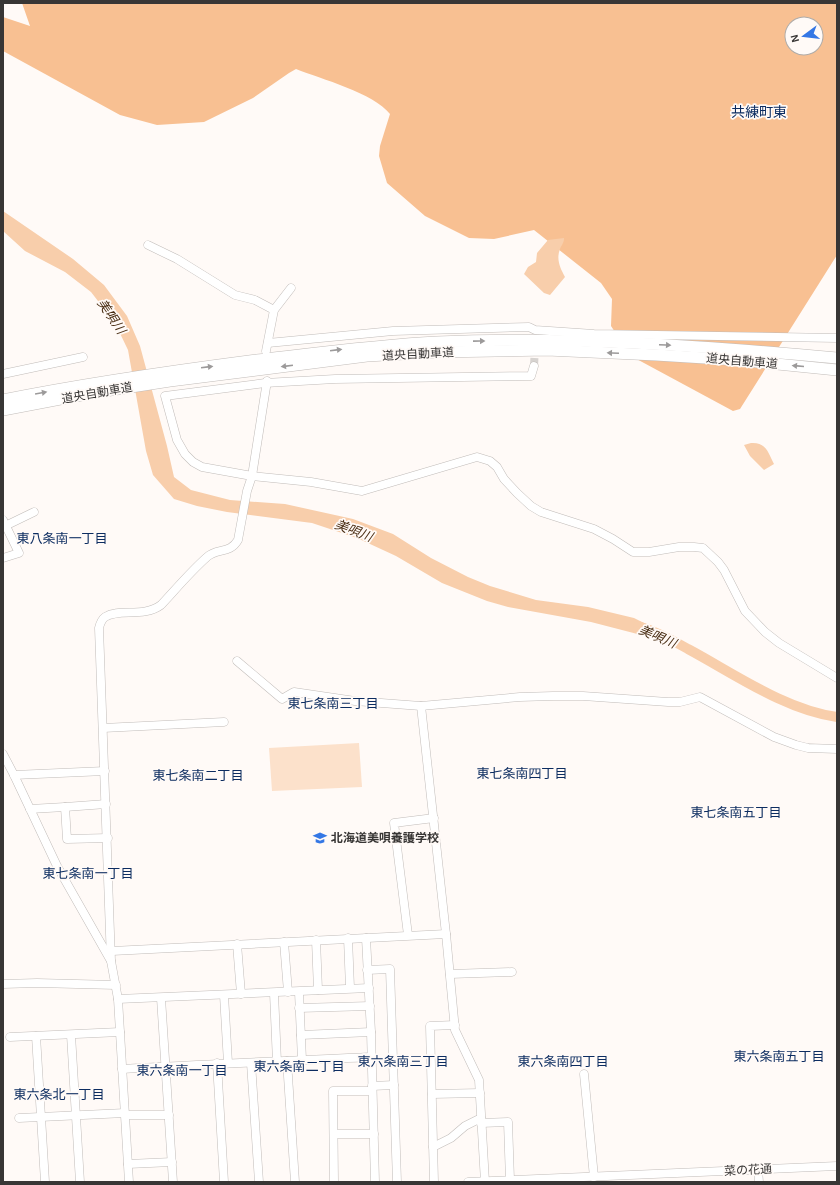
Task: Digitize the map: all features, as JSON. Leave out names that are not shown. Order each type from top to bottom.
[{"type":"highway","name":"道央自動車道","points":[[3,400],[365,347],[438,342],[545,340],[656,344],[737,349],[837,358]]},
{"type":"highway","name":"道央自動車道","points":[[169,376],[367,356],[439,352],[547,350],[715,358],[837,370]]},
{"type":"highway","name":"道央自動車道","points":[[3,411],[92,388]]},
{"type":"street","points":[[148,245],[177,259],[235,295],[255,300],[274,310]]},
{"type":"street","points":[[290,288],[274,310],[267,347],[393,330],[529,327],[535,333],[837,338]]},
{"type":"street","points":[[3,374],[83,357]]},
{"type":"street","points":[[534,366],[532,376],[387,377],[266,382],[165,396],[177,440],[185,454],[193,462],[202,467],[252,476],[311,482],[362,491],[477,457],[490,462],[497,467],[504,479],[532,506],[541,512],[594,529],[633,552],[649,552],[679,547],[703,548],[724,570],[745,611],[765,632],[779,643],[837,678]]},
{"type":"street","points":[[129,1182],[118,999],[111,961],[112,951],[108,838],[99,628],[105,617],[119,613],[143,612],[155,609],[161,605],[207,557],[213,553],[229,550],[235,546],[238,540],[247,491],[252,476],[266,382]]},
{"type":"street","points":[[3,558],[19,553],[4,524],[34,512]]},
{"type":"street","points":[[237,661],[282,699],[294,692],[355,701],[421,706],[553,696],[583,696],[674,702],[700,697],[774,737],[808,748],[837,749]]},
{"type":"street","points":[[421,706],[434,818],[455,1030],[479,1080],[485,1182]]},
{"type":"street","points":[[103,728],[224,722]]},
{"type":"street","points":[[3,754],[57,866],[111,961]]},
{"type":"street","points":[[14,776],[105,771]]},
{"type":"street","points":[[30,809],[106,804]]},
{"type":"street","points":[[65,807],[67,839],[108,838]]},
{"type":"street","points":[[408,935],[394,823],[434,818]]},
{"type":"street","points":[[112,951],[446,934]]},
{"type":"street","points":[[348,938],[350,988]]},
{"type":"street","points":[[366,938],[372,1057],[375,1182]]},
{"type":"street","points":[[316,940],[318,990]]},
{"type":"street","points":[[284,942],[288,992]]},
{"type":"street","points":[[237,944],[241,994]]},
{"type":"street","points":[[367,970],[390,969],[397,1182]]},
{"type":"street","points":[[450,974],[512,972]]},
{"type":"street","points":[[3,984],[31,983],[116,985]]},
{"type":"street","points":[[118,999],[369,988]]},
{"type":"street","points":[[299,992],[302,1060]]},
{"type":"street","points":[[274,993],[277,1062]]},
{"type":"street","points":[[224,995],[228,1063]]},
{"type":"street","points":[[161,998],[173,1182]]},
{"type":"street","points":[[299,1008],[370,1006]]},
{"type":"street","points":[[434,1182],[430,1026],[455,1025]]},
{"type":"street","points":[[10,1037],[120,1032]]},
{"type":"street","points":[[301,1035],[371,1032]]},
{"type":"street","points":[[71,1035],[80,1182]]},
{"type":"street","points":[[36,1036],[45,1182]]},
{"type":"street","points":[[122,1069],[217,1063],[277,1062],[372,1057]]},
{"type":"street","points":[[287,1061],[295,1182]]},
{"type":"street","points":[[251,1062],[259,1182]]},
{"type":"street","points":[[217,1063],[224,1182]]},
{"type":"street","points":[[584,1074],[594,1177]]},
{"type":"street","points":[[334,1182],[333,1091],[394,1085]]},
{"type":"street","points":[[432,1094],[480,1093]]},
{"type":"street","points":[[20,1118],[125,1113],[127,1115],[169,1115]]},
{"type":"street","points":[[434,1147],[450,1138],[465,1126],[481,1121],[508,1122],[510,1180]]},
{"type":"street","points":[[334,1134],[374,1134]]},
{"type":"street","points":[[128,1164],[172,1162]]},
{"type":"street","name":"菜の花通","points":[[468,1182],[837,1166]]},
{"type":"street","points":[[758,1170],[759,1182]]},
{"type":"shaded area","points":[[22,3],[837,3],[837,255],[740,409],[733,411],[631,356],[611,326],[612,299],[601,283],[534,230],[494,239],[469,238],[425,216],[387,183],[379,156],[380,146],[390,114],[382,106],[360,93],[296,69],[253,98],[204,122],[157,125],[120,115],[3,51],[3,17],[30,26]]},
{"type":"shaded area","points":[[359,743],[362,787],[272,791],[269,748]]},
{"type":"water","points":[[3,211],[73,259],[104,285],[127,316],[140,346],[174,477],[191,490],[230,500],[285,504],[353,519],[393,534],[431,558],[468,577],[490,586],[536,600],[588,607],[634,618],[650,626],[649,637],[591,622],[508,607],[487,601],[442,583],[396,556],[357,538],[312,523],[227,512],[197,506],[174,499],[153,475],[146,451],[128,350],[115,323],[91,292],[65,272],[25,251],[3,231]]},
{"type":"water","points":[[564,238],[558,256],[560,267],[565,277],[550,295],[544,293],[524,274],[528,267],[536,262],[537,253],[548,240]]},
{"type":"water","points":[[751,443],[760,444],[763,446],[774,464],[764,470],[750,456],[744,445]]},
{"type":"waterway","name":"美唄川","points":[[638,626],[670,639],[779,699],[798,707],[837,717]]},
{"type":"tunnel","points":[[534,366],[535,347]]},
{"type":"place","name":"北海道美唄養護学校","points":[[320,838]]},
{"type":"district","name":"共練町東","points":[[759,112]]},
{"type":"district","name":"東八条南一丁目","points":[[62,538]]},
{"type":"district","name":"東七条南三丁目","points":[[333,703]]},
{"type":"district","name":"東七条南四丁目","points":[[522,773]]},
{"type":"district","name":"東七条南二丁目","points":[[198,775]]},
{"type":"district","name":"東七条南五丁目","points":[[736,812]]},
{"type":"district","name":"東七条南一丁目","points":[[88,873]]},
{"type":"district","name":"東六条南五丁目","points":[[779,1056]]},
{"type":"district","name":"東六条南三丁目","points":[[403,1061]]},
{"type":"district","name":"東六条南四丁目","points":[[563,1061]]},
{"type":"district","name":"東六条南二丁目","points":[[299,1066]]},
{"type":"district","name":"東六条南一丁目","points":[[182,1070]]},
{"type":"district","name":"東六条北一丁目","points":[[59,1094]]}]
